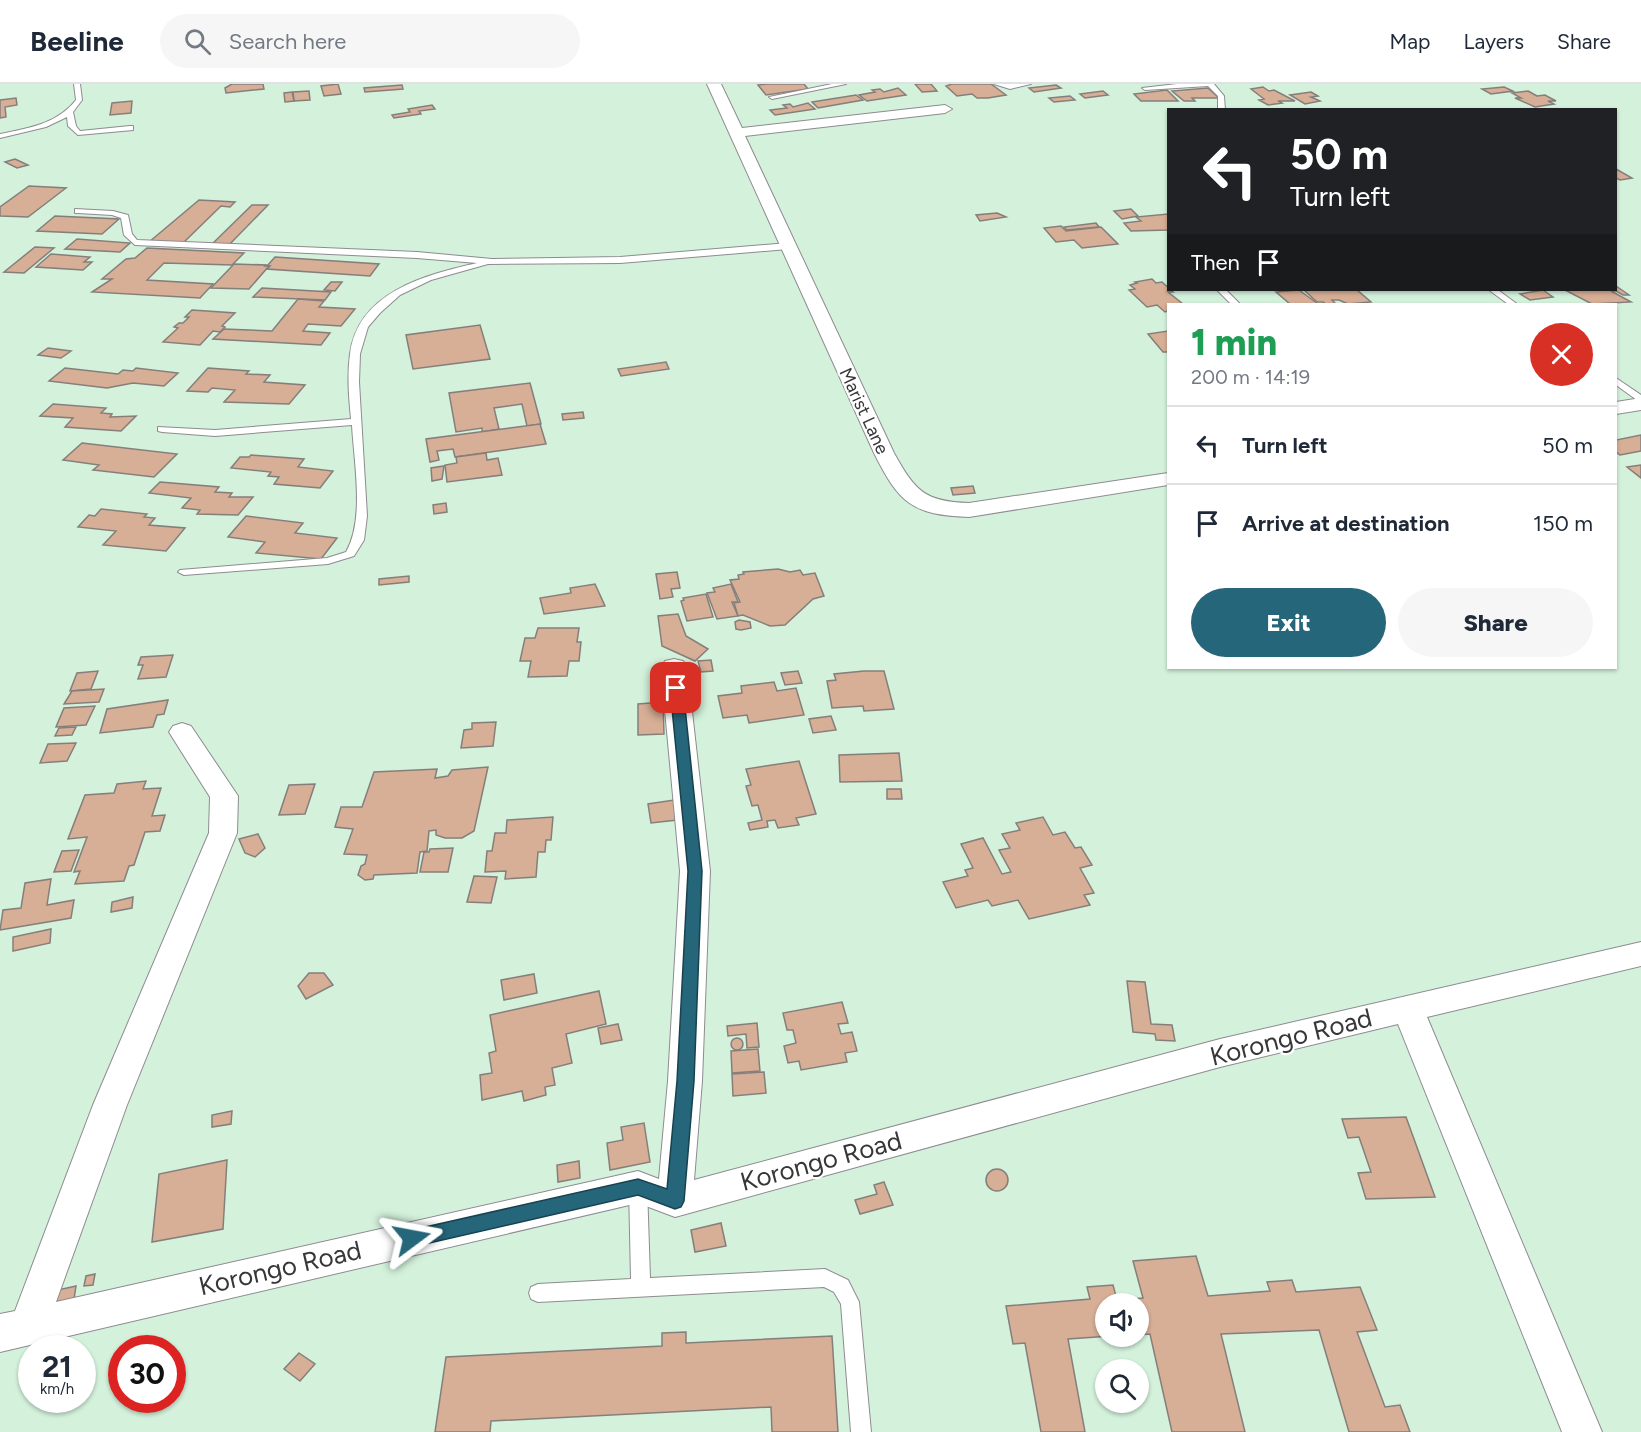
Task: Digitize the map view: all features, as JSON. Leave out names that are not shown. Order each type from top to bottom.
[{"type":"street","name":"Marist Lane","points":[[714,84],[898,482],[923,504],[940,510],[969,510],[1167,479]]},
{"type":"street","points":[[736,133],[945,109]]},
{"type":"street","points":[[1617,408],[1641,402]]},
{"type":"street","points":[[638,1187],[675,1201],[685,1081],[695,871],[674,667]]},
{"type":"street","points":[[14,1330],[223,833],[225,796],[182,732]]},
{"type":"street","name":"Korongo Road","points":[[675,1201],[1220,1053],[1641,954]]},
{"type":"street","points":[[1407,1008],[1582,1432]]},
{"type":"street","name":"Korongo Road","points":[[14,1330],[638,1187]]},
{"type":"lane","points":[[0,136],[49,124],[69,111],[79,100],[77,84]]},
{"type":"lane","points":[[772,96],[843,84]]},
{"type":"lane","points":[[998,84],[1010,87],[1028,84]]},
{"type":"lane","points":[[1145,88],[1210,84],[1221,96],[1222,108]]},
{"type":"lane","points":[[69,111],[72,126],[78,133],[130,128]]},
{"type":"lane","points":[[78,211],[113,213],[125,217],[128,235],[135,242],[417,255],[492,262],[620,260],[788,246]]},
{"type":"lane","points":[[184,572],[328,561],[350,555],[359,542],[361,491],[354,358],[360,334],[375,312],[399,292],[415,283],[492,262]]},
{"type":"lane","points":[[1222,291],[1235,303]]},
{"type":"lane","points":[[1494,291],[1512,303]]},
{"type":"lane","points":[[1617,382],[1641,402]]},
{"type":"lane","points":[[162,429],[215,433],[357,422]]},
{"type":"lane","points":[[638,1187],[641,1286]]},
{"type":"lane","points":[[538,1293],[825,1278],[841,1286],[850,1302],[861,1432]]},
{"type":"green space","points":[[0,84],[1641,84],[1641,1432],[0,1432]]},
{"type":"building","points":[[232,84],[263,84],[264,89],[226,93],[225,88]]},
{"type":"building","points":[[338,84],[341,94],[324,96],[321,86]]},
{"type":"building","points":[[804,84],[808,89],[766,95],[758,85]]},
{"type":"building","points":[[915,84],[931,84],[937,91],[922,92]]},
{"type":"building","points":[[991,84],[1006,95],[988,98],[977,98],[972,94],[957,96],[946,86]]},
{"type":"building","points":[[402,85],[403,89],[365,92],[364,88]]},
{"type":"building","points":[[1056,85],[1061,88],[1034,92],[1029,88]]},
{"type":"building","points":[[1263,87],[1295,101],[1278,101],[1282,103],[1268,105],[1259,100],[1264,99],[1251,89]]},
{"type":"building","points":[[1504,87],[1513,91],[1491,94],[1482,89]]},
{"type":"building","points":[[898,88],[906,95],[867,101],[859,95],[875,92],[872,90],[880,89],[884,92]]},
{"type":"building","points":[[1208,88],[1219,98],[1192,98],[1195,101],[1184,101],[1172,91]]},
{"type":"building","points":[[1167,90],[1178,101],[1141,101],[1134,94]]},
{"type":"building","points":[[309,91],[310,100],[294,101],[293,92]]},
{"type":"building","points":[[1103,91],[1108,95],[1085,98],[1080,94]]},
{"type":"building","points":[[1528,91],[1537,96],[1545,95],[1556,101],[1548,101],[1554,104],[1535,107],[1515,98],[1521,98],[1512,93]]},
{"type":"building","points":[[292,92],[294,101],[285,102],[284,93]]},
{"type":"building","points":[[1311,92],[1318,96],[1311,97],[1320,101],[1305,104],[1290,95]]},
{"type":"building","points":[[856,95],[863,100],[818,108],[812,102]]},
{"type":"building","points":[[1070,96],[1075,100],[1054,102],[1049,98]]},
{"type":"building","points":[[16,98],[17,105],[5,107],[6,117],[0,118],[0,100]]},
{"type":"building","points":[[132,101],[131,113],[110,115],[112,103]]},
{"type":"building","points":[[808,103],[815,109],[775,115],[770,110],[787,108],[783,105],[790,104],[793,107]]},
{"type":"building","points":[[432,105],[435,109],[419,111],[421,114],[394,118],[392,115],[410,112],[408,109]]},
{"type":"building","points":[[15,159],[28,165],[17,168],[5,162]]},
{"type":"building","points":[[1617,170],[1632,178],[1617,178]]},
{"type":"building","points":[[29,186],[66,188],[28,217],[0,216],[0,207]]},
{"type":"building","points":[[199,200],[235,202],[230,207],[221,206],[182,244],[149,242]]},
{"type":"building","points":[[252,205],[268,205],[228,246],[211,245]]},
{"type":"building","points":[[1131,209],[1138,216],[1122,219],[1114,211]]},
{"type":"building","points":[[997,213],[1006,217],[980,221],[976,215]]},
{"type":"building","points":[[1167,214],[1167,230],[1131,231],[1124,223],[1141,221],[1136,217]]},
{"type":"building","points":[[55,216],[119,219],[102,234],[37,231]]},
{"type":"building","points":[[1096,223],[1099,227],[1067,230],[1064,227]]},
{"type":"building","points":[[1061,226],[1066,231],[1101,227],[1118,244],[1082,248],[1074,240],[1056,242],[1044,228]]},
{"type":"building","points":[[77,239],[130,243],[120,252],[65,249]]},
{"type":"building","points":[[35,247],[54,248],[24,273],[4,272]]},
{"type":"building","points":[[147,248],[244,253],[232,265],[164,263],[147,280],[213,284],[200,298],[92,292],[112,279],[102,279],[126,259],[135,258]]},
{"type":"building","points":[[51,254],[90,257],[84,262],[92,262],[83,270],[36,267]]},
{"type":"building","points":[[275,257],[379,264],[370,276],[267,269]]},
{"type":"building","points":[[234,264],[269,266],[249,289],[211,288]]},
{"type":"building","points":[[1152,279],[1156,283],[1162,282],[1167,287],[1167,291],[1172,291],[1168,292],[1182,303],[1167,303],[1167,311],[1165,312],[1157,305],[1147,307],[1129,290],[1135,289],[1130,285],[1137,283],[1135,282]]},
{"type":"building","points":[[331,282],[342,282],[335,291],[324,290]]},
{"type":"building","points":[[1617,287],[1629,295],[1616,291]]},
{"type":"building","points":[[262,288],[331,292],[325,300],[253,297]]},
{"type":"building","points":[[1300,291],[1317,303],[1289,303],[1276,292]]},
{"type":"building","points":[[1305,291],[1358,291],[1371,302],[1346,303],[1332,300],[1335,303],[1317,302]]},
{"type":"building","points":[[1544,291],[1553,297],[1530,300],[1520,294]]},
{"type":"building","points":[[1567,291],[1611,291],[1631,302],[1612,303],[1590,303]]},
{"type":"building","points":[[298,299],[324,301],[319,307],[355,309],[341,326],[308,324],[303,331],[330,333],[321,345],[213,339],[224,329],[272,331]]},
{"type":"building","points":[[192,310],[235,313],[222,326],[225,327],[220,332],[213,331],[200,345],[163,342],[178,328],[174,327],[189,317],[185,317]]},
{"type":"building","points":[[480,325],[490,359],[413,369],[406,335]]},
{"type":"building","points":[[1167,331],[1167,352],[1163,352],[1148,334]]},
{"type":"building","points":[[48,348],[71,351],[61,358],[38,355]]},
{"type":"building","points":[[666,362],[669,369],[621,376],[618,369]]},
{"type":"building","points":[[65,368],[118,374],[123,370],[133,371],[136,368],[178,373],[164,386],[133,383],[107,388],[49,381]]},
{"type":"building","points":[[208,368],[270,375],[264,382],[305,385],[289,404],[224,402],[235,390],[212,388],[208,392],[187,391]]},
{"type":"building","points":[[530,383],[541,424],[527,426],[522,404],[494,408],[499,429],[482,432],[482,428],[456,432],[449,393]]},
{"type":"building","points":[[53,404],[106,408],[101,413],[112,414],[110,417],[136,416],[121,431],[65,427],[73,418],[40,416]]},
{"type":"building","points":[[583,412],[584,418],[563,420],[562,414]]},
{"type":"building","points":[[540,424],[546,444],[455,457],[453,449],[437,451],[439,460],[430,462],[426,439]]},
{"type":"building","points":[[1641,435],[1641,451],[1620,455],[1617,453],[1617,440]]},
{"type":"building","points":[[82,443],[177,454],[154,477],[93,470],[99,465],[63,460]]},
{"type":"building","points":[[486,453],[487,460],[498,458],[502,475],[447,482],[445,465],[457,463],[456,457]]},
{"type":"building","points":[[251,455],[304,459],[298,467],[333,471],[320,488],[274,484],[279,477],[268,476],[271,472],[231,468],[240,457]]},
{"type":"building","points":[[1641,465],[1641,478],[1627,467]]},
{"type":"building","points":[[444,466],[442,479],[432,481],[431,468]]},
{"type":"building","points":[[160,482],[219,487],[215,492],[232,493],[229,497],[253,497],[238,515],[197,514],[200,510],[182,508],[191,498],[149,493]]},
{"type":"building","points":[[973,486],[975,493],[953,495],[951,488]]},
{"type":"building","points":[[446,503],[447,512],[434,514],[433,505]]},
{"type":"building","points":[[101,509],[147,514],[144,517],[155,518],[149,525],[185,528],[166,551],[103,545],[116,531],[78,527],[89,515],[95,516]]},
{"type":"building","points":[[246,516],[303,523],[295,533],[337,538],[321,559],[256,553],[265,542],[228,537]]},
{"type":"building","points":[[778,569],[790,572],[800,570],[803,575],[815,573],[824,596],[813,599],[785,625],[770,626],[743,615],[738,616],[734,603],[740,602],[730,580],[739,579],[738,575],[744,574],[743,572]]},
{"type":"building","points":[[677,572],[680,588],[671,589],[673,597],[660,599],[656,574]]},
{"type":"building","points":[[409,576],[409,582],[379,585],[379,579]]},
{"type":"building","points":[[595,584],[605,606],[544,614],[540,598],[571,593],[570,588]]},
{"type":"building","points":[[731,584],[738,602],[732,602],[738,616],[717,619],[707,593],[715,592],[713,588]]},
{"type":"building","points":[[706,594],[713,617],[687,621],[681,601],[684,600],[683,598]]},
{"type":"building","points":[[678,614],[686,636],[708,649],[695,661],[662,646],[658,616]]},
{"type":"building","points":[[739,620],[750,622],[751,628],[736,629],[735,622]]},
{"type":"building","points":[[538,628],[579,628],[577,642],[581,642],[579,661],[569,661],[567,676],[528,677],[531,661],[520,661],[525,638],[535,638]]},
{"type":"building","points":[[173,655],[166,677],[138,679],[143,665],[138,665],[141,657]]},
{"type":"building","points":[[711,660],[713,671],[701,672],[698,661]]},
{"type":"building","points":[[98,671],[91,689],[70,691],[77,673]]},
{"type":"building","points":[[798,671],[802,683],[785,685],[781,673]]},
{"type":"building","points":[[884,671],[894,709],[864,711],[863,706],[832,708],[827,681],[836,680],[834,674]]},
{"type":"building","points":[[774,682],[777,691],[796,688],[804,715],[749,723],[747,715],[723,718],[718,696],[742,693],[741,686]]},
{"type":"building","points":[[104,689],[99,702],[64,704],[72,691]]},
{"type":"building","points":[[168,700],[164,714],[157,715],[153,727],[100,733],[107,709]]},
{"type":"building","points":[[663,702],[664,734],[638,735],[638,704]]},
{"type":"building","points":[[95,706],[86,725],[56,727],[64,708]]},
{"type":"building","points":[[831,716],[836,730],[813,733],[809,719]]},
{"type":"building","points":[[496,722],[493,746],[461,748],[464,730],[472,729],[472,723]]},
{"type":"building","points":[[76,727],[72,735],[55,736],[59,728]]},
{"type":"building","points":[[76,743],[67,761],[40,763],[48,744]]},
{"type":"building","points":[[899,753],[902,781],[840,782],[839,755]]},
{"type":"building","points":[[799,761],[816,814],[796,818],[799,825],[778,828],[775,820],[767,821],[768,827],[750,830],[748,823],[762,820],[758,805],[752,806],[746,786],[751,785],[746,769]]},
{"type":"building","points":[[488,767],[474,831],[462,838],[445,838],[436,835],[436,830],[429,831],[427,851],[420,852],[417,873],[374,875],[373,879],[365,880],[358,875],[361,866],[365,864],[367,855],[344,854],[353,829],[335,827],[341,807],[362,807],[374,772],[437,769],[435,778],[448,776],[452,770]]},
{"type":"building","points":[[146,781],[143,789],[161,788],[152,816],[165,815],[160,831],[145,832],[134,865],[129,866],[124,881],[75,884],[80,871],[74,872],[87,837],[68,839],[85,795],[114,793],[117,784]]},
{"type":"building","points":[[315,784],[305,814],[279,815],[289,785]]},
{"type":"building","points":[[887,789],[901,789],[902,799],[887,799]]},
{"type":"building","points":[[674,800],[677,820],[651,823],[648,804]]},
{"type":"building","points":[[553,817],[551,840],[546,840],[545,852],[538,852],[536,877],[505,879],[506,871],[485,872],[487,851],[492,851],[495,833],[506,833],[507,820]]},
{"type":"building","points":[[1043,817],[1053,835],[1065,832],[1075,848],[1081,847],[1092,865],[1080,868],[1094,893],[1084,895],[1090,905],[1029,919],[1018,900],[992,906],[988,900],[956,908],[943,882],[968,876],[965,870],[973,868],[961,844],[983,838],[1002,874],[1011,872],[999,850],[1010,848],[1002,834],[1020,830],[1016,823]]},
{"type":"building","points":[[258,834],[265,848],[255,857],[245,853],[239,839]]},
{"type":"building","points":[[453,848],[448,872],[420,872],[424,852],[429,852],[430,849]]},
{"type":"building","points":[[79,850],[71,871],[54,872],[62,851]]},
{"type":"building","points":[[474,876],[497,877],[491,903],[467,902]]},
{"type":"building","points":[[51,879],[47,905],[74,900],[71,918],[0,930],[3,910],[21,908],[25,883]]},
{"type":"building","points":[[133,897],[132,908],[111,912],[112,902]]},
{"type":"building","points":[[51,929],[50,943],[13,951],[13,937]]},
{"type":"building","points":[[309,973],[324,973],[333,985],[306,999],[298,986]]},
{"type":"building","points":[[534,974],[537,993],[504,1000],[501,980]]},
{"type":"building","points":[[1127,981],[1145,982],[1151,1024],[1172,1025],[1175,1041],[1156,1040],[1155,1034],[1133,1032]]},
{"type":"building","points":[[599,991],[606,1024],[566,1034],[572,1063],[552,1068],[555,1085],[545,1087],[546,1095],[524,1101],[522,1091],[482,1100],[480,1075],[492,1073],[489,1053],[496,1051],[490,1015]]},
{"type":"building","points":[[842,1002],[848,1023],[838,1024],[841,1034],[852,1032],[857,1051],[845,1053],[847,1062],[801,1070],[799,1061],[788,1063],[784,1046],[796,1043],[793,1030],[787,1030],[783,1013]]},
{"type":"building","points":[[757,1023],[759,1047],[747,1048],[746,1034],[728,1036],[727,1026]]},
{"type":"building","points":[[618,1024],[622,1040],[601,1044],[598,1028]]},
{"type":"building","points":[[739,1038],[743,1044],[739,1050],[735,1050],[731,1042]]},
{"type":"building","points":[[758,1049],[760,1071],[732,1073],[731,1051]]},
{"type":"building","points":[[764,1072],[766,1093],[733,1096],[732,1074]]},
{"type":"building","points":[[232,1111],[231,1124],[212,1127],[212,1115]]},
{"type":"building","points":[[1406,1117],[1435,1197],[1366,1199],[1358,1173],[1371,1172],[1359,1137],[1348,1138],[1342,1119]]},
{"type":"building","points":[[644,1123],[650,1162],[610,1170],[607,1143],[623,1140],[621,1127]]},
{"type":"building","points":[[227,1160],[223,1229],[152,1242],[159,1174]]},
{"type":"building","points":[[579,1161],[580,1178],[558,1182],[557,1165]]},
{"type":"building","points":[[997,1169],[1005,1172],[1008,1180],[1005,1188],[997,1191],[989,1188],[986,1180],[989,1172]]},
{"type":"building","points":[[884,1182],[893,1205],[860,1214],[855,1200],[877,1194],[874,1185]]},
{"type":"building","points":[[721,1223],[726,1246],[695,1252],[691,1230]]},
{"type":"building","points":[[1196,1256],[1208,1296],[1270,1291],[1267,1282],[1292,1280],[1296,1292],[1360,1287],[1377,1330],[1357,1332],[1385,1407],[1400,1405],[1410,1432],[1349,1432],[1319,1330],[1221,1334],[1245,1432],[1172,1432],[1149,1334],[1149,1293],[1142,1293],[1133,1261]]},
{"type":"building","points":[[95,1274],[93,1285],[84,1286],[86,1276]]},
{"type":"building","points":[[1113,1285],[1115,1293],[1095,1293],[1095,1337],[1068,1339],[1085,1432],[1041,1432],[1025,1343],[1013,1344],[1006,1306],[1090,1299],[1087,1287]]},
{"type":"building","points":[[76,1286],[72,1312],[42,1306],[44,1293]]},
{"type":"building","points":[[686,1332],[686,1343],[832,1336],[838,1432],[772,1432],[771,1407],[491,1421],[490,1432],[435,1432],[446,1357],[662,1346],[662,1333]]},
{"type":"building","points":[[299,1353],[315,1364],[300,1381],[284,1369]]},
{"type":"route","points":[[412,1238],[638,1187],[675,1201],[690,1005],[695,871],[676,688]]}]
